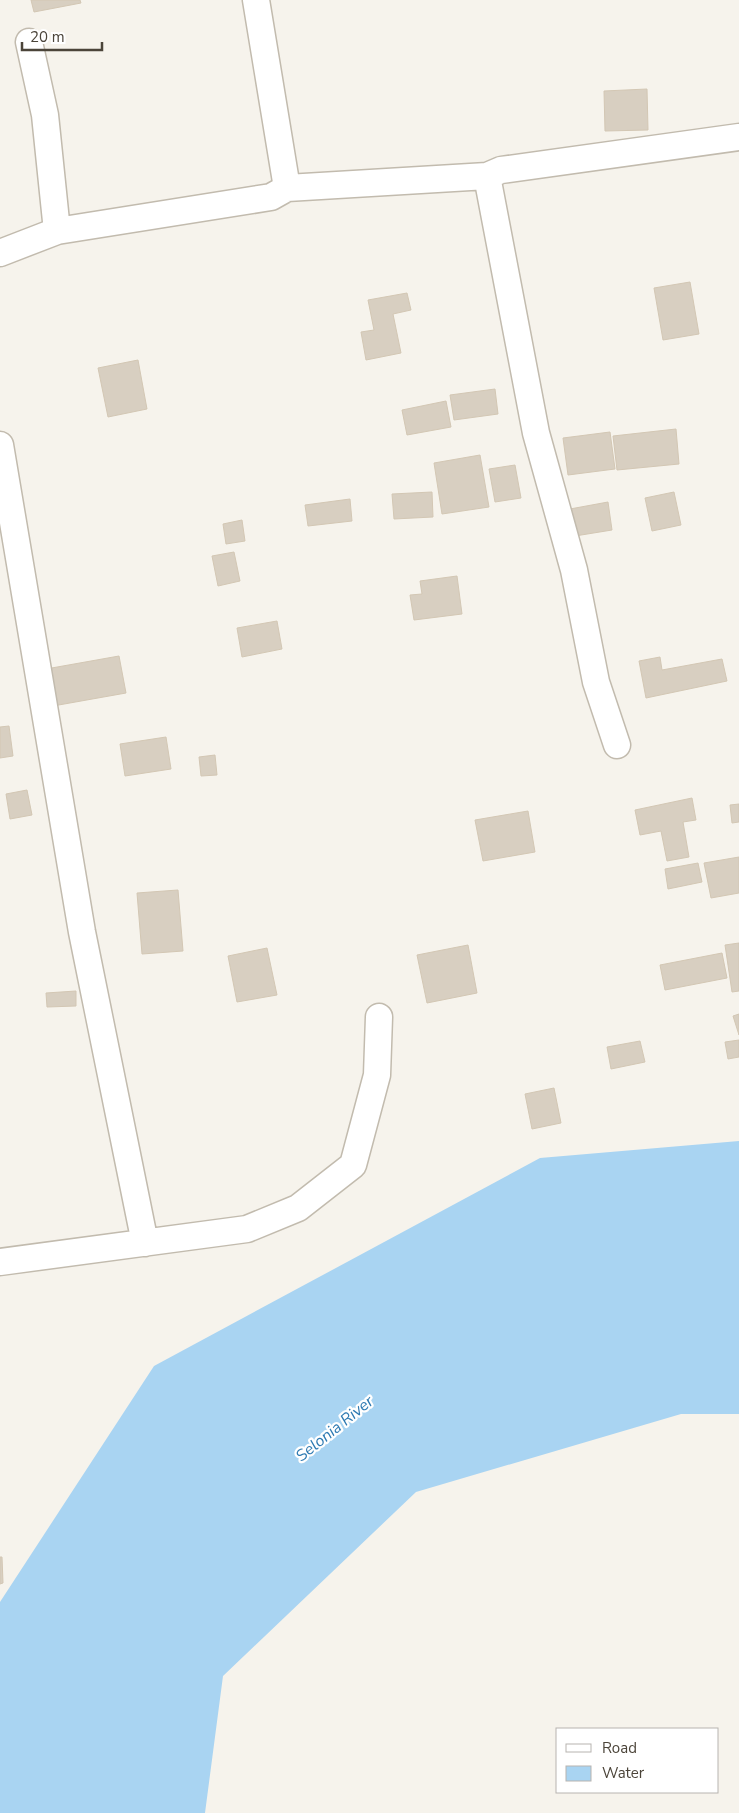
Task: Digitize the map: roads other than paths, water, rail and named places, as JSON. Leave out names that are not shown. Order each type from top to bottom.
[{"type":"street","points":[[256,0],[287,188]]},
{"type":"street","points":[[29,42],[45,115],[57,231]]},
{"type":"street","points":[[0,253],[57,231],[271,197],[287,188],[487,176],[501,170],[739,137]]},
{"type":"street","points":[[487,176],[536,433],[574,570],[596,682],[617,745]]},
{"type":"street","points":[[0,445],[82,932],[145,1243]]},
{"type":"street","points":[[0,1262],[246,1229],[298,1208],[353,1165],[377,1075],[379,1017]]},
{"type":"water","name":"Selonia River","points":[[739,1141],[739,1414],[681,1414],[416,1492],[223,1676],[205,1813],[0,1813],[0,1602],[154,1366],[540,1158]]}]
